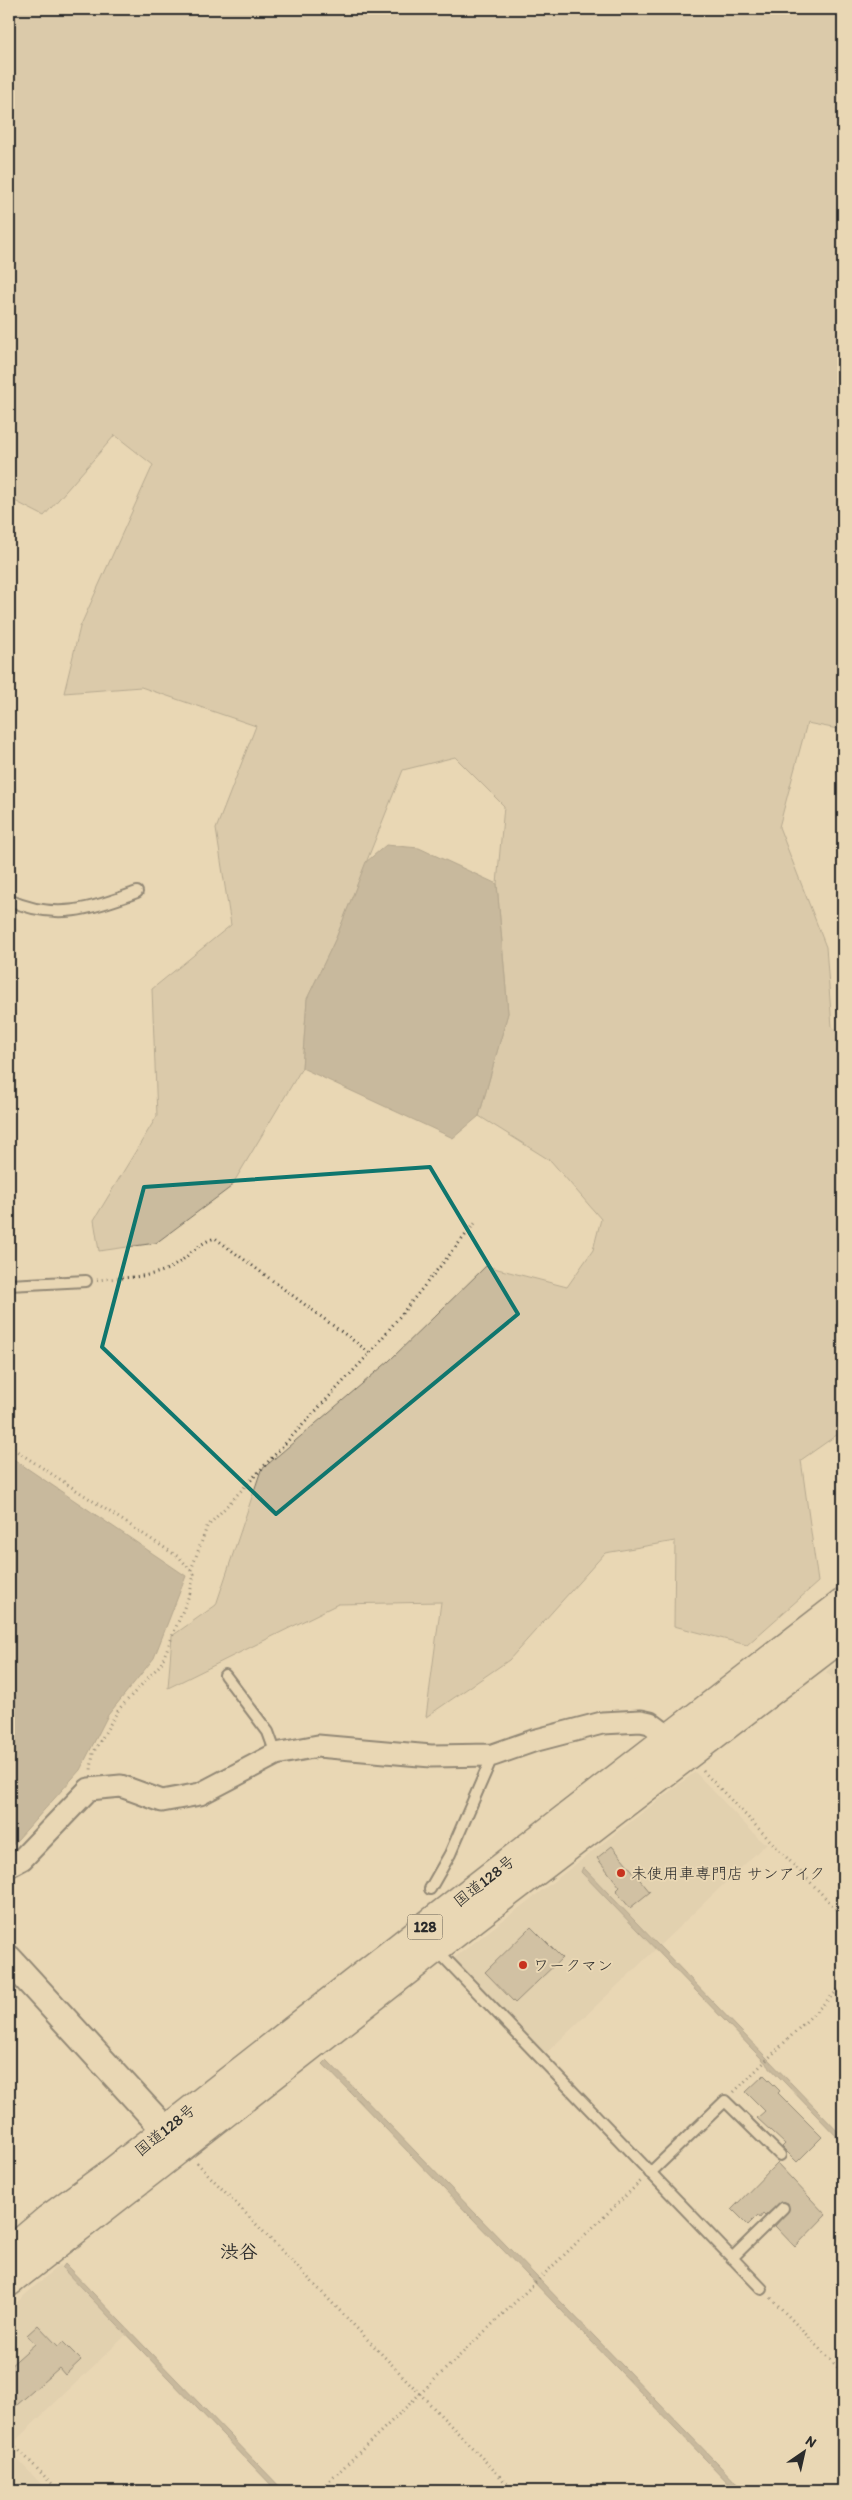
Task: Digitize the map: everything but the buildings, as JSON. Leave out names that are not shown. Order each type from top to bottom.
[{"type":"highway","name":"国道128号","points":[[9,2282],[172,2138],[679,1746],[843,1603]]},
{"type":"highway","name":"国道128号","points":[[679,1746],[843,1636]]},
{"type":"highway","name":"国道128号","points":[[15,2244],[111,2173],[172,2138]]},
{"type":"street","points":[[9,1866],[22,1859],[89,1788],[121,1786],[162,1801],[200,1794],[276,1754],[318,1746],[431,1756],[493,1755],[533,1741],[602,1722],[641,1721],[650,1723],[679,1746]]},
{"type":"street","points":[[9,1959],[172,2138]]},
{"type":"lane","points":[[9,900],[20,905],[54,912],[97,907],[137,892]]},
{"type":"lane","points":[[9,1285],[86,1281]]},
{"type":"lane","points":[[224,1675],[268,1732],[276,1754]]},
{"type":"lane","points":[[430,1889],[450,1854],[493,1755]]},
{"type":"lane","points":[[428,1939],[762,2289]]},
{"type":"lane","points":[[650,2172],[725,2101],[780,2155]]},
{"type":"lane","points":[[732,2258],[783,2208]]},
{"type":"path","points":[[191,1570],[207,1527],[370,1352],[476,1222]]},
{"type":"path","points":[[86,1281],[145,1275],[176,1265],[203,1242],[216,1238],[370,1352]]},
{"type":"path","points":[[9,1446],[180,1558],[194,1574],[190,1594],[161,1664],[119,1709],[93,1753],[89,1788]]},
{"type":"path","points":[[679,1746],[843,1916]]},
{"type":"path","points":[[725,2101],[843,1985]]},
{"type":"path","points":[[172,2138],[514,2491]]},
{"type":"path","points":[[319,2491],[650,2172]]},
{"type":"path","points":[[762,2289],[843,2373]]},
{"type":"path","points":[[9,2440],[59,2491]]},
{"type":"path","points":[[838,2491],[843,2486]]},
{"type":"highlighted area","points":[[430,1167],[518,1314],[276,1514],[102,1347],[144,1187]]},
{"type":"shaded area","points":[[9,9],[843,9],[843,730],[807,723],[779,827],[826,947],[832,1027],[843,1036],[843,1417],[841,1432],[801,1460],[818,1582],[747,1645],[674,1626],[675,1541],[605,1553],[509,1660],[426,1717],[441,1602],[338,1604],[168,1688],[172,1636],[216,1605],[261,1470],[389,1361],[486,1266],[567,1287],[593,1250],[601,1219],[551,1161],[479,1116],[508,1013],[497,884],[504,806],[455,757],[403,770],[336,938],[307,999],[302,1068],[231,1187],[156,1243],[99,1251],[94,1220],[157,1116],[152,989],[231,925],[216,829],[256,726],[141,687],[64,693],[80,627],[153,465],[115,435],[44,516],[9,498]]},
{"type":"shaded area","points":[[386,845],[419,848],[497,884],[508,1013],[479,1116],[453,1138],[302,1068],[307,999],[336,938],[366,862]]},
{"type":"shaded area","points":[[9,1456],[186,1576],[154,1658],[108,1715],[80,1770],[9,1849]]},
{"type":"shaded area","points":[[843,1658],[843,1688],[826,1672]]},
{"type":"shaded area","points":[[695,1772],[761,1841],[767,1843],[660,1945],[582,1867],[581,1872],[656,1949],[543,2056],[453,1959]]},
{"type":"shaded area","points":[[583,1867],[843,2137],[843,2143],[581,1872]]},
{"type":"shaded area","points":[[327,2060],[744,2491],[736,2491],[323,2064]]},
{"type":"shaded area","points":[[65,2264],[284,2491],[277,2491],[62,2268]]},
{"type":"shaded area","points":[[59,2265],[126,2335],[16,2440],[9,2433],[9,2309]]},
{"type":"shaded area","points":[[9,2451],[48,2491],[9,2491]]},
{"type":"place","name":"未使用車専門店 サンアイク","points":[[621,1873]]},
{"type":"place","name":"ワークマン","points":[[523,1965]]},
{"type":"district","name":"渋谷","points":[[239,2251]]}]
